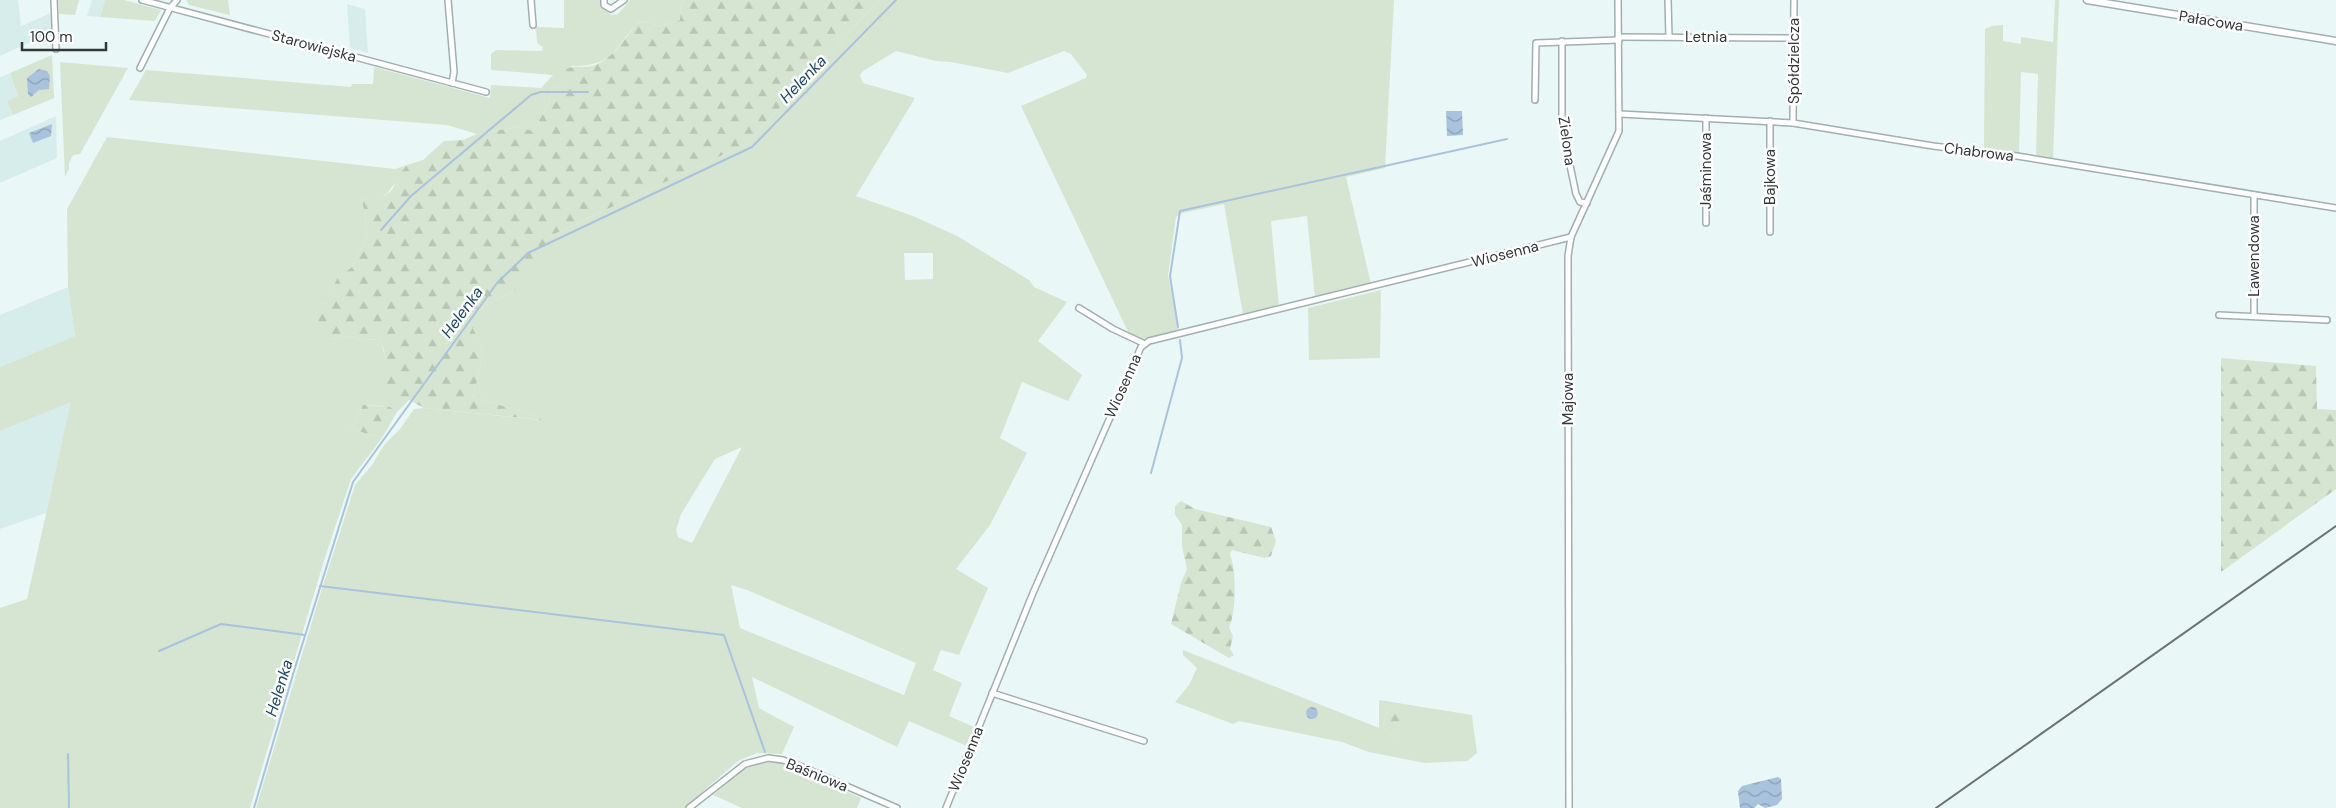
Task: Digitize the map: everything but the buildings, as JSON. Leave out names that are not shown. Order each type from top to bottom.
[{"type":"street","points":[[54,0],[56,49]]},
{"type":"street","name":"Starowiejska","points":[[142,0],[486,92]]},
{"type":"street","points":[[140,68],[170,8],[177,0]]},
{"type":"street","points":[[448,0],[454,72],[452,84]]},
{"type":"street","points":[[531,0],[534,25]]},
{"type":"street","points":[[604,0],[604,5],[611,10],[624,0]]},
{"type":"street","name":"Majowa","points":[[1569,808],[1568,256],[1571,238],[1619,131],[1618,0]]},
{"type":"street","points":[[1668,0],[1669,37]]},
{"type":"street","name":"Spółdzielcza","points":[[1793,123],[1794,0]]},
{"type":"street","name":"Pałacowa","points":[[2087,0],[2336,41]]},
{"type":"street","name":"Letnia","points":[[1535,100],[1536,43],[1669,37],[1794,38]]},
{"type":"street","name":"Zielona","points":[[1562,41],[1562,127],[1576,194],[1580,202],[1587,203]]},
{"type":"street","name":"Chabrowa","points":[[1620,114],[1793,123],[1933,146],[2034,159],[2336,208]]},
{"type":"street","name":"Jaśminowa","points":[[1706,118],[1706,223]]},
{"type":"street","name":"Bajkowa","points":[[1770,122],[1770,232]]},
{"type":"street","name":"Lawendowa","points":[[2254,195],[2254,316]]},
{"type":"street","name":"Wiosenna","points":[[946,808],[992,693],[1135,356],[1145,344],[1149,341],[1571,238]]},
{"type":"street","points":[[1079,308],[1113,329],[1145,344]]},
{"type":"street","name":"Lawendowa","points":[[2219,314],[2327,320]]},
{"type":"street","points":[[992,693],[1144,741]]},
{"type":"street","name":"Baśniowa","points":[[689,808],[745,764],[768,758],[783,760],[800,766],[897,808]]},
{"type":"shaded area","points":[[0,0],[18,0],[21,26],[51,13],[51,33],[0,56]]},
{"type":"shaded area","points":[[92,0],[105,0],[100,17],[87,16]]},
{"type":"shaded area","points":[[347,4],[365,9],[368,53],[350,48]]},
{"type":"shaded area","points":[[10,73],[18,96],[7,101],[13,115],[0,120],[0,77]]},
{"type":"shaded area","points":[[56,116],[57,158],[0,183],[0,141]]},
{"type":"shaded area","points":[[68,287],[75,336],[0,367],[0,315]]},
{"type":"shaded area","points":[[72,401],[46,513],[0,529],[0,431]]},
{"type":"green space","points":[[58,0],[79,0],[75,15],[59,14]]},
{"type":"green space","points":[[105,0],[124,0],[161,10],[155,21],[100,17]]},
{"type":"green space","points":[[186,0],[228,0],[230,15],[189,5]]},
{"type":"green space","points":[[564,0],[600,0],[600,7],[612,15],[618,14],[630,0],[685,0],[681,2],[680,20],[661,26],[640,21],[606,59],[597,63],[571,66],[569,81],[552,88],[547,107],[533,131],[518,127],[477,134],[447,125],[129,100],[146,70],[351,87],[352,84],[373,84],[374,67],[490,98],[491,85],[541,88],[553,75],[491,70],[491,54],[496,50],[542,51],[543,47],[537,43],[536,27],[564,28]]},
{"type":"green space","points":[[685,0],[879,0],[746,144],[548,237],[539,265],[515,290],[483,307],[473,329],[482,345],[480,369],[473,397],[535,416],[542,420],[424,408],[402,396],[386,393],[381,371],[386,364],[384,350],[379,339],[362,340],[351,336],[331,339],[322,334],[321,326],[313,308],[313,304],[330,293],[338,277],[351,268],[368,236],[362,199],[383,197],[392,190],[399,175],[407,165],[423,160],[444,141],[463,140],[477,134],[518,127],[533,131],[547,107],[552,88],[568,81],[563,74],[564,70],[572,67],[591,66],[603,61],[615,51],[640,21],[661,26],[680,20],[681,2]]},
{"type":"green space","points":[[879,0],[1394,0],[1385,168],[1346,177],[1371,284],[1315,298],[1307,216],[1271,221],[1279,306],[1243,315],[1224,204],[1183,213],[1176,217],[1168,275],[1179,330],[1143,339],[1130,336],[1021,106],[1086,78],[1087,75],[1071,54],[1064,51],[1008,73],[936,61],[896,51],[863,71],[860,75],[863,83],[915,98],[856,196],[913,216],[957,236],[1029,280],[1034,287],[1067,302],[1038,341],[1082,375],[1068,401],[1022,382],[1000,438],[1027,453],[990,525],[956,569],[988,588],[959,655],[941,650],[933,670],[962,683],[949,716],[976,728],[967,746],[909,721],[897,747],[752,677],[759,708],[794,727],[782,754],[757,753],[738,761],[684,808],[256,808],[355,485],[372,465],[384,445],[400,429],[414,409],[424,408],[540,420],[535,416],[473,397],[480,369],[482,345],[472,329],[483,307],[515,290],[548,237],[746,144]],"holes":[[[904,253],[933,253],[933,279],[905,280]],[[742,447],[692,543],[678,537],[676,530],[681,514],[715,459]],[[731,585],[747,590],[916,663],[904,695],[740,628]]]},
{"type":"green space","points":[[2055,0],[2059,0],[2053,159],[2036,157],[2038,74],[2021,72],[2019,154],[1984,149],[1985,29],[2003,25],[2003,41],[2021,44],[2021,37],[2053,42]]},
{"type":"green space","points":[[52,55],[54,98],[13,115],[7,101],[18,96],[10,73]]},
{"type":"green space","points":[[60,62],[128,68],[80,154],[73,155],[65,177]]},
{"type":"green space","points":[[107,137],[395,169],[407,165],[383,197],[362,199],[368,236],[351,268],[338,277],[330,293],[319,301],[318,318],[331,339],[351,336],[362,340],[379,339],[393,381],[402,395],[409,400],[397,412],[382,406],[363,405],[351,429],[382,438],[351,479],[323,564],[250,808],[0,808],[0,608],[27,599],[71,402],[0,431],[0,367],[75,336],[68,287],[67,209]]},
{"type":"green space","points":[[1381,290],[1380,358],[1309,360],[1308,308]]},
{"type":"green space","points":[[2221,358],[2316,366],[2317,409],[2336,410],[2336,489],[2221,572]]},
{"type":"green space","points":[[363,405],[390,407],[397,412],[382,438],[351,429]]},
{"type":"green space","points":[[1181,501],[1195,509],[1271,527],[1276,541],[1271,556],[1265,558],[1232,550],[1230,554],[1234,570],[1235,590],[1232,620],[1229,627],[1233,636],[1230,649],[1234,655],[1229,658],[1171,624],[1181,583],[1187,569],[1182,546],[1182,525],[1175,514],[1175,506]]},
{"type":"green space","points":[[1183,650],[1379,728],[1379,700],[1472,715],[1477,753],[1467,761],[1425,763],[1369,752],[1342,742],[1239,721],[1233,724],[1175,702],[1189,685],[1197,668],[1183,655]],"holes":[[[1397,707],[1397,738],[1382,728],[1387,713]]]},
{"type":"green space","points":[[1397,707],[1402,708],[1404,729],[1397,738],[1382,728],[1387,713]]},
{"type":"green space","points":[[773,761],[784,763],[861,798],[857,808],[742,808],[713,795],[746,767]]},
{"type":"water","points":[[39,69],[47,71],[50,76],[49,89],[39,90],[31,97],[28,94],[27,78]]},
{"type":"water","points":[[1446,111],[1462,111],[1463,135],[1447,136]]},
{"type":"water","points":[[52,124],[51,136],[33,143],[29,133]]},
{"type":"water","points":[[1312,707],[1318,713],[1312,719],[1306,713]]},
{"type":"water","points":[[1778,777],[1781,779],[1782,799],[1777,805],[1765,808],[1758,804],[1754,808],[1740,808],[1738,791],[1742,786]]},
{"type":"waterway","name":"Helenka","points":[[254,808],[294,671],[353,482],[497,283],[528,253],[752,147],[896,0]]},
{"type":"waterway","points":[[381,230],[411,196],[531,95],[540,92],[588,92]]},
{"type":"waterway","points":[[1178,327],[1170,276],[1180,211],[1507,139]]},
{"type":"waterway","points":[[1151,473],[1182,358],[1180,340]]},
{"type":"waterway","points":[[320,586],[724,635],[765,752]]},
{"type":"waterway","points":[[159,651],[221,624],[305,635]]},
{"type":"waterway","points":[[68,754],[69,808]]},
{"type":"railway","points":[[1936,808],[2336,526]]}]
